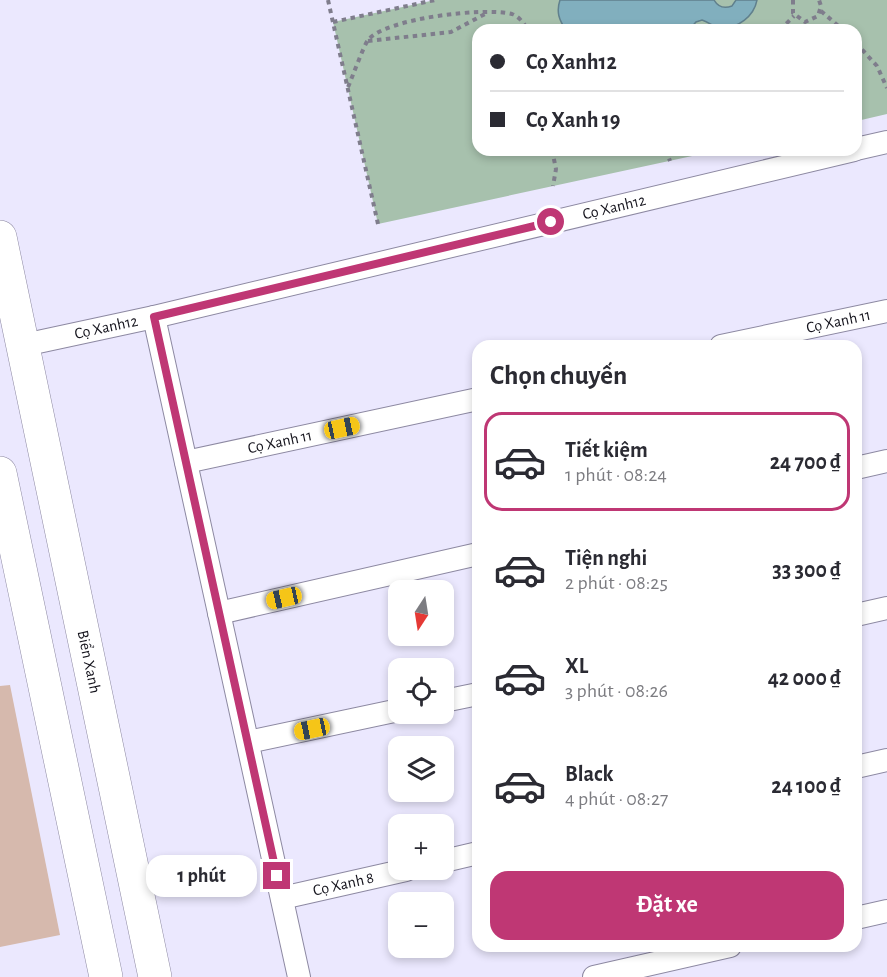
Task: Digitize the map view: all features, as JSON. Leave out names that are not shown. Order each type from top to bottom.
[{"type":"street","name":"Cọ Xanh12","points":[[862,148],[887,142]]},
{"type":"street","name":"Cọ Xanh12","points":[[12,347],[154,317],[830,156]]},
{"type":"street","name":"Biển Xanh","points":[[0,237],[12,347],[155,977]]},
{"type":"street","name":"Cọ Xanh 11","points":[[749,340],[887,311]]},
{"type":"street","points":[[154,317],[299,977]]},
{"type":"street","name":"Cọ Xanh 11","points":[[186,462],[472,400]]},
{"type":"street","points":[[862,467],[887,461]]},
{"type":"street","points":[[0,473],[106,977]]},
{"type":"street","points":[[219,613],[472,555]]},
{"type":"street","points":[[862,614],[887,608]]},
{"type":"street","points":[[454,699],[472,695]]},
{"type":"street","points":[[248,742],[388,713]]},
{"type":"street","points":[[862,766],[887,760]]},
{"type":"street","points":[[454,859],[472,854]]},
{"type":"street","name":"Cọ Xanh 8","points":[[282,898],[388,874]]},
{"type":"street","points":[[862,917],[887,911]]},
{"type":"street","points":[[594,977],[704,952]]},
{"type":"path","points":[[328,0],[378,224]]},
{"type":"path","points":[[333,22],[435,0]]},
{"type":"path","points":[[793,0],[791,8],[794,16],[800,20],[810,21],[820,11]]},
{"type":"path","points":[[819,0],[820,11],[836,24]]},
{"type":"path","points":[[348,88],[367,41],[382,30],[419,19],[471,12],[512,14],[524,24]]},
{"type":"path","points":[[367,41],[451,32],[486,13]]},
{"type":"path","points":[[786,24],[794,16]]},
{"type":"path","points":[[862,50],[877,66],[887,88]]},
{"type":"path","points":[[553,156],[556,169],[553,186]]},
{"type":"path","points":[[668,156],[670,161]]},
{"type":"green space","points":[[435,0],[887,0],[887,114],[862,120],[862,24],[472,24],[472,156],[692,156],[378,224],[333,22]]},
{"type":"water","points":[[560,0],[714,0],[719,6],[726,7],[732,6],[736,0],[757,0],[749,16],[739,24],[711,24],[702,20],[694,24],[563,24],[558,8]]},
{"type":"building","points":[[10,685],[60,935],[0,947],[0,686]]},
{"type":"route","points":[[277,876],[154,317],[551,222]]}]
